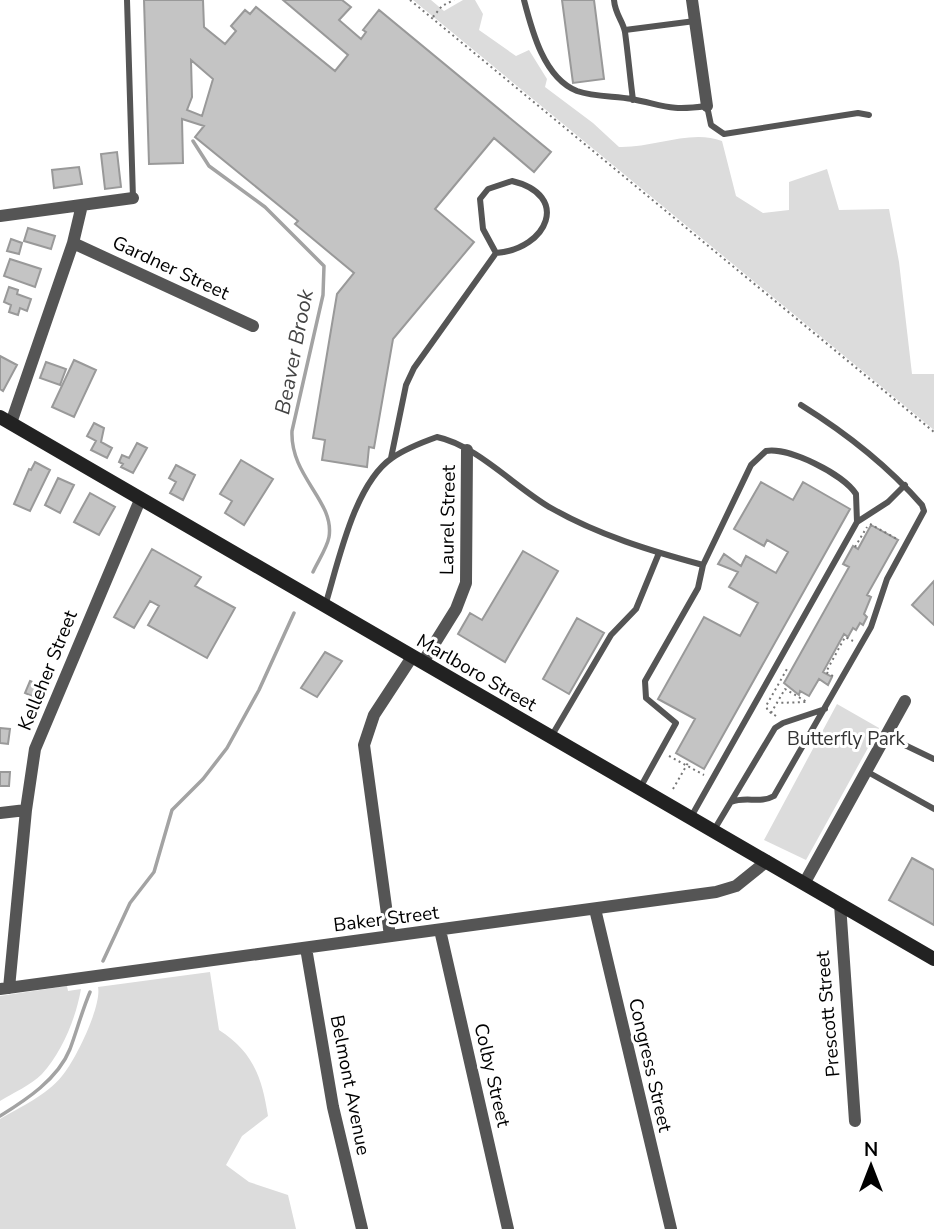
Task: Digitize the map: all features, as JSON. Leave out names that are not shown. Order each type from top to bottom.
[{"type":"street","points":[[692,0],[707,106]]},
{"type":"street","points":[[0,216],[132,198]]},
{"type":"street","points":[[5,420],[73,243],[82,205]]},
{"type":"street","name":"Gardner Street","points":[[73,243],[253,326]]},
{"type":"street","name":"Marlboro Street","points":[[5,420],[934,959]]},
{"type":"street","name":"Laurel Street","points":[[390,936],[364,745],[374,715],[456,609],[466,583],[467,450]]},
{"type":"street","name":"Kelleher Street","points":[[4,989],[35,749],[140,500]]},
{"type":"street","points":[[804,882],[905,701]]},
{"type":"street","points":[[0,813],[26,810]]},
{"type":"street","name":"Baker Street","points":[[4,989],[726,889],[751,877],[767,861]]},
{"type":"street","name":"Prescott Street","points":[[840,904],[855,1121]]},
{"type":"street","name":"Congress Street","points":[[595,909],[671,1229]]},
{"type":"street","name":"Colby Street","points":[[440,930],[508,1229]]},
{"type":"street","name":"Belmont Avenue","points":[[306,948],[333,1107],[362,1229]]},
{"type":"lane","points":[[127,0],[132,198]]},
{"type":"lane","points":[[524,0],[544,57],[564,84],[579,92],[634,100],[662,109],[707,106],[711,125],[716,131],[733,135],[813,120],[869,115]]},
{"type":"lane","points":[[614,0],[617,17],[625,30],[624,48],[634,100]]},
{"type":"lane","points":[[625,30],[695,21]]},
{"type":"lane","points":[[512,181],[539,192],[545,202],[545,218],[539,234],[528,246],[513,252],[496,253],[483,229],[480,199],[498,183],[512,181]]},
{"type":"lane","points":[[325,606],[362,498],[391,458],[406,385],[414,368],[496,253]]},
{"type":"lane","points":[[731,802],[747,798],[762,801],[774,796],[872,627],[887,579],[924,511],[905,485],[853,439],[801,405]]},
{"type":"lane","points":[[391,458],[437,437],[467,450],[552,509],[581,524],[659,553],[703,565]]},
{"type":"lane","points":[[640,788],[676,723],[646,698],[645,681],[698,588],[703,565],[751,465],[766,451],[782,450],[844,481],[856,494],[856,522]]},
{"type":"lane","points":[[691,817],[856,522],[888,502],[905,485]]},
{"type":"lane","points":[[551,737],[611,635],[636,609],[649,584],[659,553]]},
{"type":"lane","points":[[714,830],[767,738],[786,721],[825,709]]},
{"type":"lane","points":[[886,736],[934,759]]},
{"type":"lane","points":[[866,771],[934,809]]},
{"type":"path","points":[[410,0],[934,432]]},
{"type":"path","points":[[432,18],[442,6],[454,0]]},
{"type":"path","points":[[856,547],[869,523],[906,545]]},
{"type":"path","points":[[831,682],[834,676],[826,672],[845,637],[855,640]]},
{"type":"path","points":[[786,721],[771,713],[766,706],[787,668]]},
{"type":"path","points":[[771,713],[785,689],[807,702],[777,703]]},
{"type":"path","points":[[662,752],[712,780]]},
{"type":"path","points":[[673,789],[690,761]]},
{"type":"green space","points":[[413,0],[431,0],[444,11],[463,0],[475,0],[483,14],[479,30],[516,56],[529,50],[547,79],[545,87],[593,123],[619,147],[698,137],[722,141],[736,196],[763,213],[789,210],[789,182],[827,169],[839,210],[889,209],[899,262],[912,374],[934,374],[934,430]]},
{"type":"green space","name":"Butterfly Park","points":[[837,704],[879,728],[806,860],[764,840]]},
{"type":"green space","points":[[210,972],[219,1030],[240,1047],[254,1067],[263,1089],[268,1116],[242,1136],[226,1165],[249,1182],[288,1195],[296,1229],[0,1229],[0,1119],[41,1095],[62,1076],[86,1033],[96,1007],[98,987]]},
{"type":"green space","points":[[67,986],[68,991],[81,989],[72,1023],[56,1056],[38,1078],[0,1101],[0,996]]},
{"type":"building","points":[[144,0],[203,0],[204,27],[225,44],[236,31],[231,26],[245,10],[250,14],[256,7],[335,71],[348,55],[283,0],[342,0],[351,7],[339,20],[361,39],[366,32],[363,30],[379,10],[551,152],[534,172],[494,138],[435,209],[474,242],[393,339],[374,448],[369,447],[367,467],[322,460],[325,440],[313,438],[337,294],[354,273],[295,224],[298,221],[195,137],[204,126],[182,119],[183,163],[149,164]],"holes":[[[191,60],[213,79],[202,116],[187,110],[192,97]]]},
{"type":"building","points":[[562,0],[594,0],[604,79],[573,83]]},
{"type":"building","points":[[117,152],[121,187],[105,189],[101,154]]},
{"type":"building","points":[[79,167],[82,184],[54,188],[52,170]]},
{"type":"building","points":[[28,228],[55,236],[51,249],[24,241]]},
{"type":"building","points":[[11,239],[22,243],[19,254],[7,251]]},
{"type":"building","points":[[10,259],[41,269],[35,287],[4,276]]},
{"type":"building","points":[[9,287],[18,290],[17,294],[31,299],[27,311],[20,308],[18,315],[9,312],[11,305],[4,302]]},
{"type":"building","points":[[0,356],[17,365],[3,391],[0,389]]},
{"type":"building","points":[[74,360],[96,370],[74,417],[52,407]]},
{"type":"building","points":[[46,362],[66,369],[60,385],[40,378]]},
{"type":"building","points":[[94,423],[104,428],[101,442],[112,448],[107,458],[91,450],[96,441],[87,436]]},
{"type":"building","points":[[137,443],[147,448],[133,473],[121,467],[123,464],[119,462],[122,455],[129,458]]},
{"type":"building","points":[[241,460],[273,479],[244,525],[225,513],[232,501],[220,494]]},
{"type":"building","points":[[35,462],[50,470],[30,511],[14,504],[29,469],[31,470]]},
{"type":"building","points":[[176,465],[195,475],[183,500],[170,493],[176,482],[169,478]]},
{"type":"building","points":[[58,478],[74,485],[60,513],[45,505]]},
{"type":"building","points":[[761,482],[793,500],[803,482],[850,509],[704,769],[676,753],[695,719],[658,699],[704,617],[740,636],[758,603],[729,587],[738,572],[718,564],[724,554],[741,566],[746,556],[776,573],[788,552],[767,540],[764,546],[734,529]]},
{"type":"building","points":[[90,493],[115,507],[99,535],[74,522]]},
{"type":"building","points":[[871,525],[898,540],[867,595],[871,597],[864,614],[867,617],[863,625],[860,623],[856,630],[853,628],[848,637],[844,634],[823,672],[832,677],[828,685],[819,679],[809,696],[800,691],[799,695],[784,683],[849,567],[843,564],[853,546],[858,549]]},
{"type":"building","points":[[152,549],[201,577],[195,586],[235,608],[207,658],[148,625],[159,606],[150,601],[134,628],[114,617]]},
{"type":"building","points":[[523,551],[558,571],[505,662],[458,634],[470,613],[482,620]]},
{"type":"building","points":[[934,581],[934,625],[912,605]]},
{"type":"building","points":[[577,618],[604,633],[569,694],[543,679]]},
{"type":"building","points":[[325,652],[342,661],[317,697],[301,688]]},
{"type":"building","points":[[30,681],[48,688],[40,709],[29,704],[32,696],[25,693]]},
{"type":"building","points":[[0,728],[10,729],[8,744],[0,743]]},
{"type":"building","points":[[0,772],[10,772],[9,786],[0,786]]},
{"type":"building","points":[[912,858],[934,870],[934,925],[889,900]]},
{"type":"waterway","name":"Beaver Brook","points":[[193,141],[209,166],[265,207],[324,266],[323,295],[292,431],[298,462],[329,524],[328,541],[313,572]]},
{"type":"waterway","name":"Beaver Brook","points":[[103,961],[130,903],[154,872],[172,810],[203,779],[227,748],[259,690],[294,613]]},
{"type":"waterway","name":"Beaver Brook","points":[[0,1116],[30,1096],[58,1070],[70,1049],[90,992]]}]
